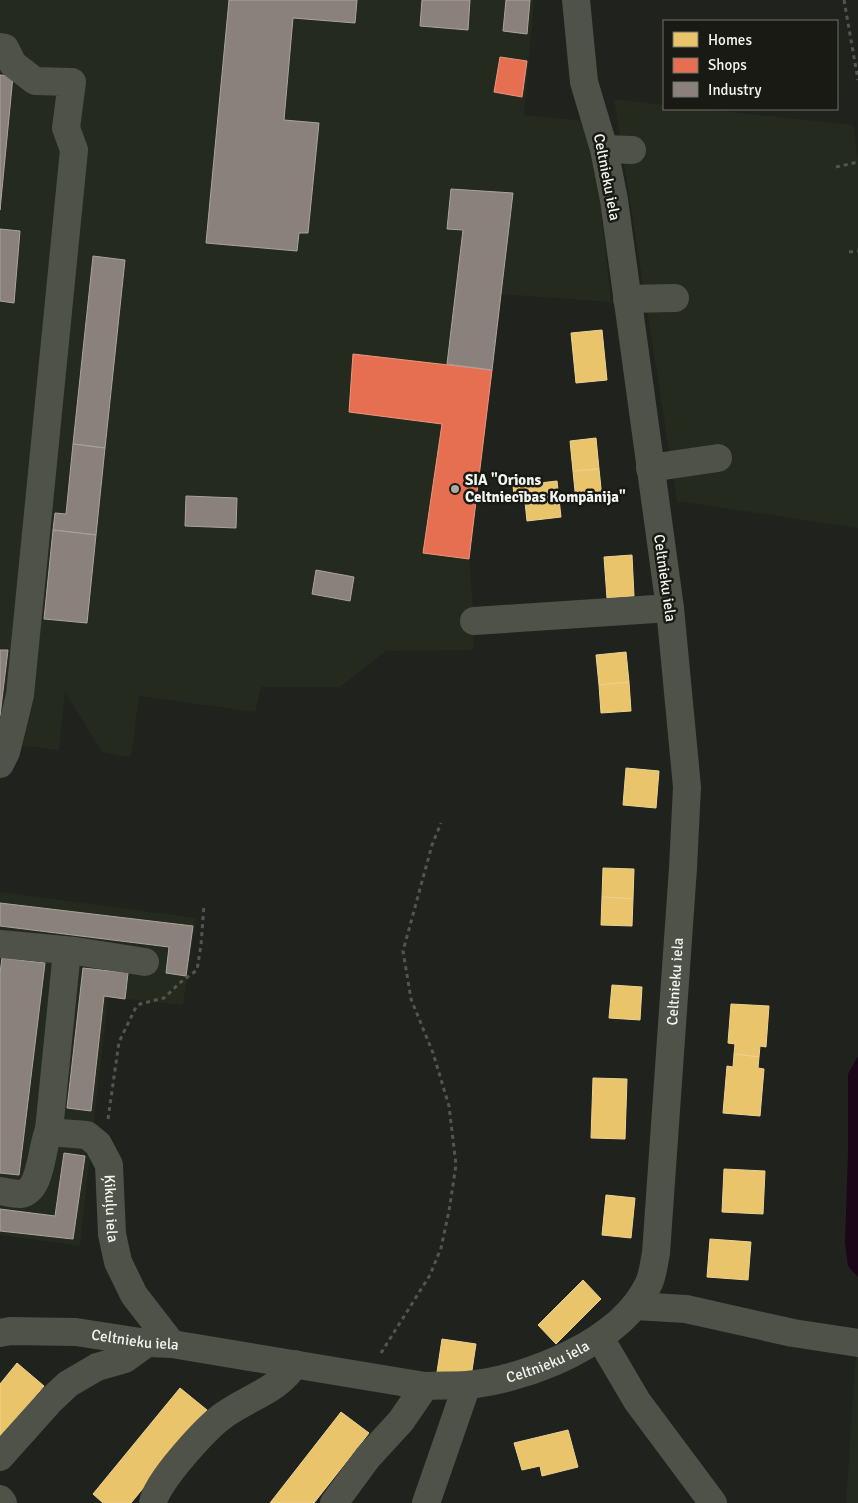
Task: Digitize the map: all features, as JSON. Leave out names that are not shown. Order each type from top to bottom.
[{"type":"street","name":"Celtnieku iela","points":[[0,1333],[10,1331],[76,1332],[368,1375],[425,1386],[467,1385],[512,1376],[552,1363],[600,1338],[635,1306],[650,1282],[656,1253],[687,787],[670,608],[614,200],[604,149],[584,82],[576,0]]},
{"type":"street","points":[[0,47],[5,48],[13,64],[36,81],[72,82],[66,128],[74,150],[20,695],[6,752],[0,764]]},
{"type":"street","points":[[604,149],[632,150]]},
{"type":"street","points":[[627,299],[675,298]]},
{"type":"street","points":[[650,468],[718,458]]},
{"type":"street","points":[[474,621],[670,608]]},
{"type":"street","points":[[0,944],[67,950],[144,962]]},
{"type":"street","points":[[0,1191],[20,1194],[30,1190],[36,1181],[48,1130],[67,950]]},
{"type":"street","points":[[48,1130],[87,1135],[98,1144],[103,1155]]},
{"type":"street","name":"Ķikuļu iela","points":[[103,1155],[109,1165],[112,1234],[118,1262],[159,1344]]},
{"type":"street","points":[[635,1306],[686,1309],[793,1333],[858,1343]]},
{"type":"street","points":[[600,1338],[636,1401],[713,1503]]},
{"type":"street","points":[[0,1457],[50,1400],[68,1384],[98,1367],[125,1359],[159,1344]]},
{"type":"street","points":[[153,1503],[166,1476],[209,1429],[223,1416],[242,1403],[273,1388],[289,1375],[295,1364]]},
{"type":"street","points":[[426,1503],[467,1385]]},
{"type":"street","points":[[334,1503],[368,1457],[401,1421],[425,1386]]},
{"type":"street","points":[[0,1499],[3,1503]]},
{"type":"path","points":[[844,0],[858,80]]},
{"type":"path","points":[[836,167],[858,162]]},
{"type":"path","points":[[849,252],[858,251]]},
{"type":"path","points":[[368,1375],[434,1266],[441,1248],[447,1221],[456,1165],[449,1106],[433,1053],[411,999],[403,951],[432,845],[441,823]]},
{"type":"path","name":"Ķikuļu iela","points":[[103,1155],[119,1042],[136,1007],[140,1004],[164,998],[197,970],[204,906]]},
{"type":"shaded area","points":[[0,0],[534,0],[524,115],[585,121],[594,147],[611,302],[501,294],[469,559],[474,621],[473,650],[386,651],[340,687],[261,687],[255,712],[139,696],[131,757],[102,752],[65,692],[59,750],[0,743]]},
{"type":"shaded area","points":[[614,99],[663,105],[663,110],[711,110],[853,125],[858,159],[858,528],[677,501]]},
{"type":"shaded area","points":[[0,892],[196,918],[183,1005],[108,997],[80,1246],[0,1235]]},
{"type":"shaded area","points":[[858,1056],[858,1277],[848,1266],[845,1243],[848,1074]]},
{"type":"shaded area","points":[[856,1353],[858,1354],[858,1503],[846,1503]]},
{"type":"building: Homes","points":[[602,330],[607,380],[576,383],[571,333]]},
{"type":"building: Homes","points":[[596,438],[599,469],[573,471],[570,441]]},
{"type":"building: Homes","points":[[599,469],[602,498],[576,501],[573,471]]},
{"type":"building: Homes","points":[[557,481],[561,517],[527,521],[525,502],[515,503],[513,486]]},
{"type":"building: Homes","points":[[632,555],[634,596],[607,598],[604,557]]},
{"type":"building: Homes","points":[[626,652],[629,682],[599,685],[596,655]]},
{"type":"building: Homes","points":[[629,682],[631,711],[601,713],[599,685]]},
{"type":"building: Homes","points":[[626,768],[659,771],[656,808],[623,805]]},
{"type":"building: Homes","points":[[603,868],[634,869],[633,899],[602,897]]},
{"type":"building: Homes","points":[[602,897],[633,899],[632,926],[601,925]]},
{"type":"building: Homes","points":[[612,985],[642,987],[640,1020],[609,1018]]},
{"type":"building: Homes","points":[[731,1004],[769,1006],[766,1047],[760,1046],[759,1057],[734,1054],[735,1044],[728,1043]]},
{"type":"building: Homes","points":[[734,1054],[759,1057],[758,1068],[764,1069],[760,1116],[723,1113],[727,1066],[733,1067]]},
{"type":"building: Homes","points":[[593,1078],[627,1079],[625,1139],[591,1138]]},
{"type":"building: Homes","points":[[724,1169],[765,1171],[763,1214],[722,1212]]},
{"type":"building: Homes","points":[[606,1195],[635,1198],[631,1238],[602,1235]]},
{"type":"building: Homes","points":[[710,1239],[751,1242],[748,1280],[707,1277]]},
{"type":"building: Homes","points":[[583,1280],[601,1299],[556,1344],[538,1325]]},
{"type":"building: Homes","points":[[442,1339],[476,1344],[471,1377],[437,1372]]},
{"type":"building: Homes","points":[[17,1363],[44,1386],[0,1439],[0,1384]]},
{"type":"building: Homes","points":[[180,1388],[207,1410],[131,1503],[103,1503],[93,1494]]},
{"type":"building: Homes","points":[[341,1412],[369,1433],[314,1503],[270,1503]]},
{"type":"building: Homes","points":[[568,1430],[578,1467],[542,1476],[540,1466],[522,1470],[514,1443]]},
{"type":"building: Shops","points":[[500,57],[527,61],[522,97],[494,92]]},
{"type":"building: Shops","name":"SIA \"Orions Celtniecības Kompānija\"","points":[[353,354],[492,370],[469,559],[423,553],[442,424],[349,412]]},
{"type":"building: Industry","points":[[229,0],[357,0],[355,23],[293,18],[284,120],[319,123],[308,233],[299,233],[297,251],[206,243]]},
{"type":"building: Industry","points":[[422,0],[470,0],[468,30],[420,26]]},
{"type":"building: Industry","points":[[506,0],[530,0],[527,34],[503,31]]},
{"type":"building: Industry","points":[[0,75],[13,76],[0,210]]},
{"type":"building: Industry","points":[[451,189],[513,193],[492,370],[447,364],[463,230],[447,229]]},
{"type":"building: Industry","points":[[0,229],[20,231],[14,303],[0,301]]},
{"type":"building: Industry","points":[[93,256],[125,260],[105,448],[73,444]]},
{"type":"building: Industry","points":[[73,444],[105,448],[96,535],[53,530],[55,513],[66,514]]},
{"type":"building: Industry","points":[[186,496],[237,498],[236,528],[185,526]]},
{"type":"building: Industry","points":[[53,530],[96,535],[87,623],[44,619]]},
{"type":"building: Industry","points":[[316,570],[354,577],[350,601],[312,594]]},
{"type":"building: Industry","points":[[0,650],[8,650],[0,716]]},
{"type":"building: Industry","points":[[0,903],[193,926],[186,976],[166,973],[169,947],[0,926]]},
{"type":"building: Industry","points":[[2,958],[45,963],[19,1175],[0,1173],[0,973]]},
{"type":"building: Industry","points":[[83,968],[128,973],[125,999],[104,996],[91,1111],[67,1108]]},
{"type":"building: Industry","points":[[64,1153],[85,1156],[73,1239],[0,1231],[0,1209],[55,1216]]},
{"type":"place","name":"SIA \"Orions Celtniecības Kompānija\"","points":[[455,489]]}]
